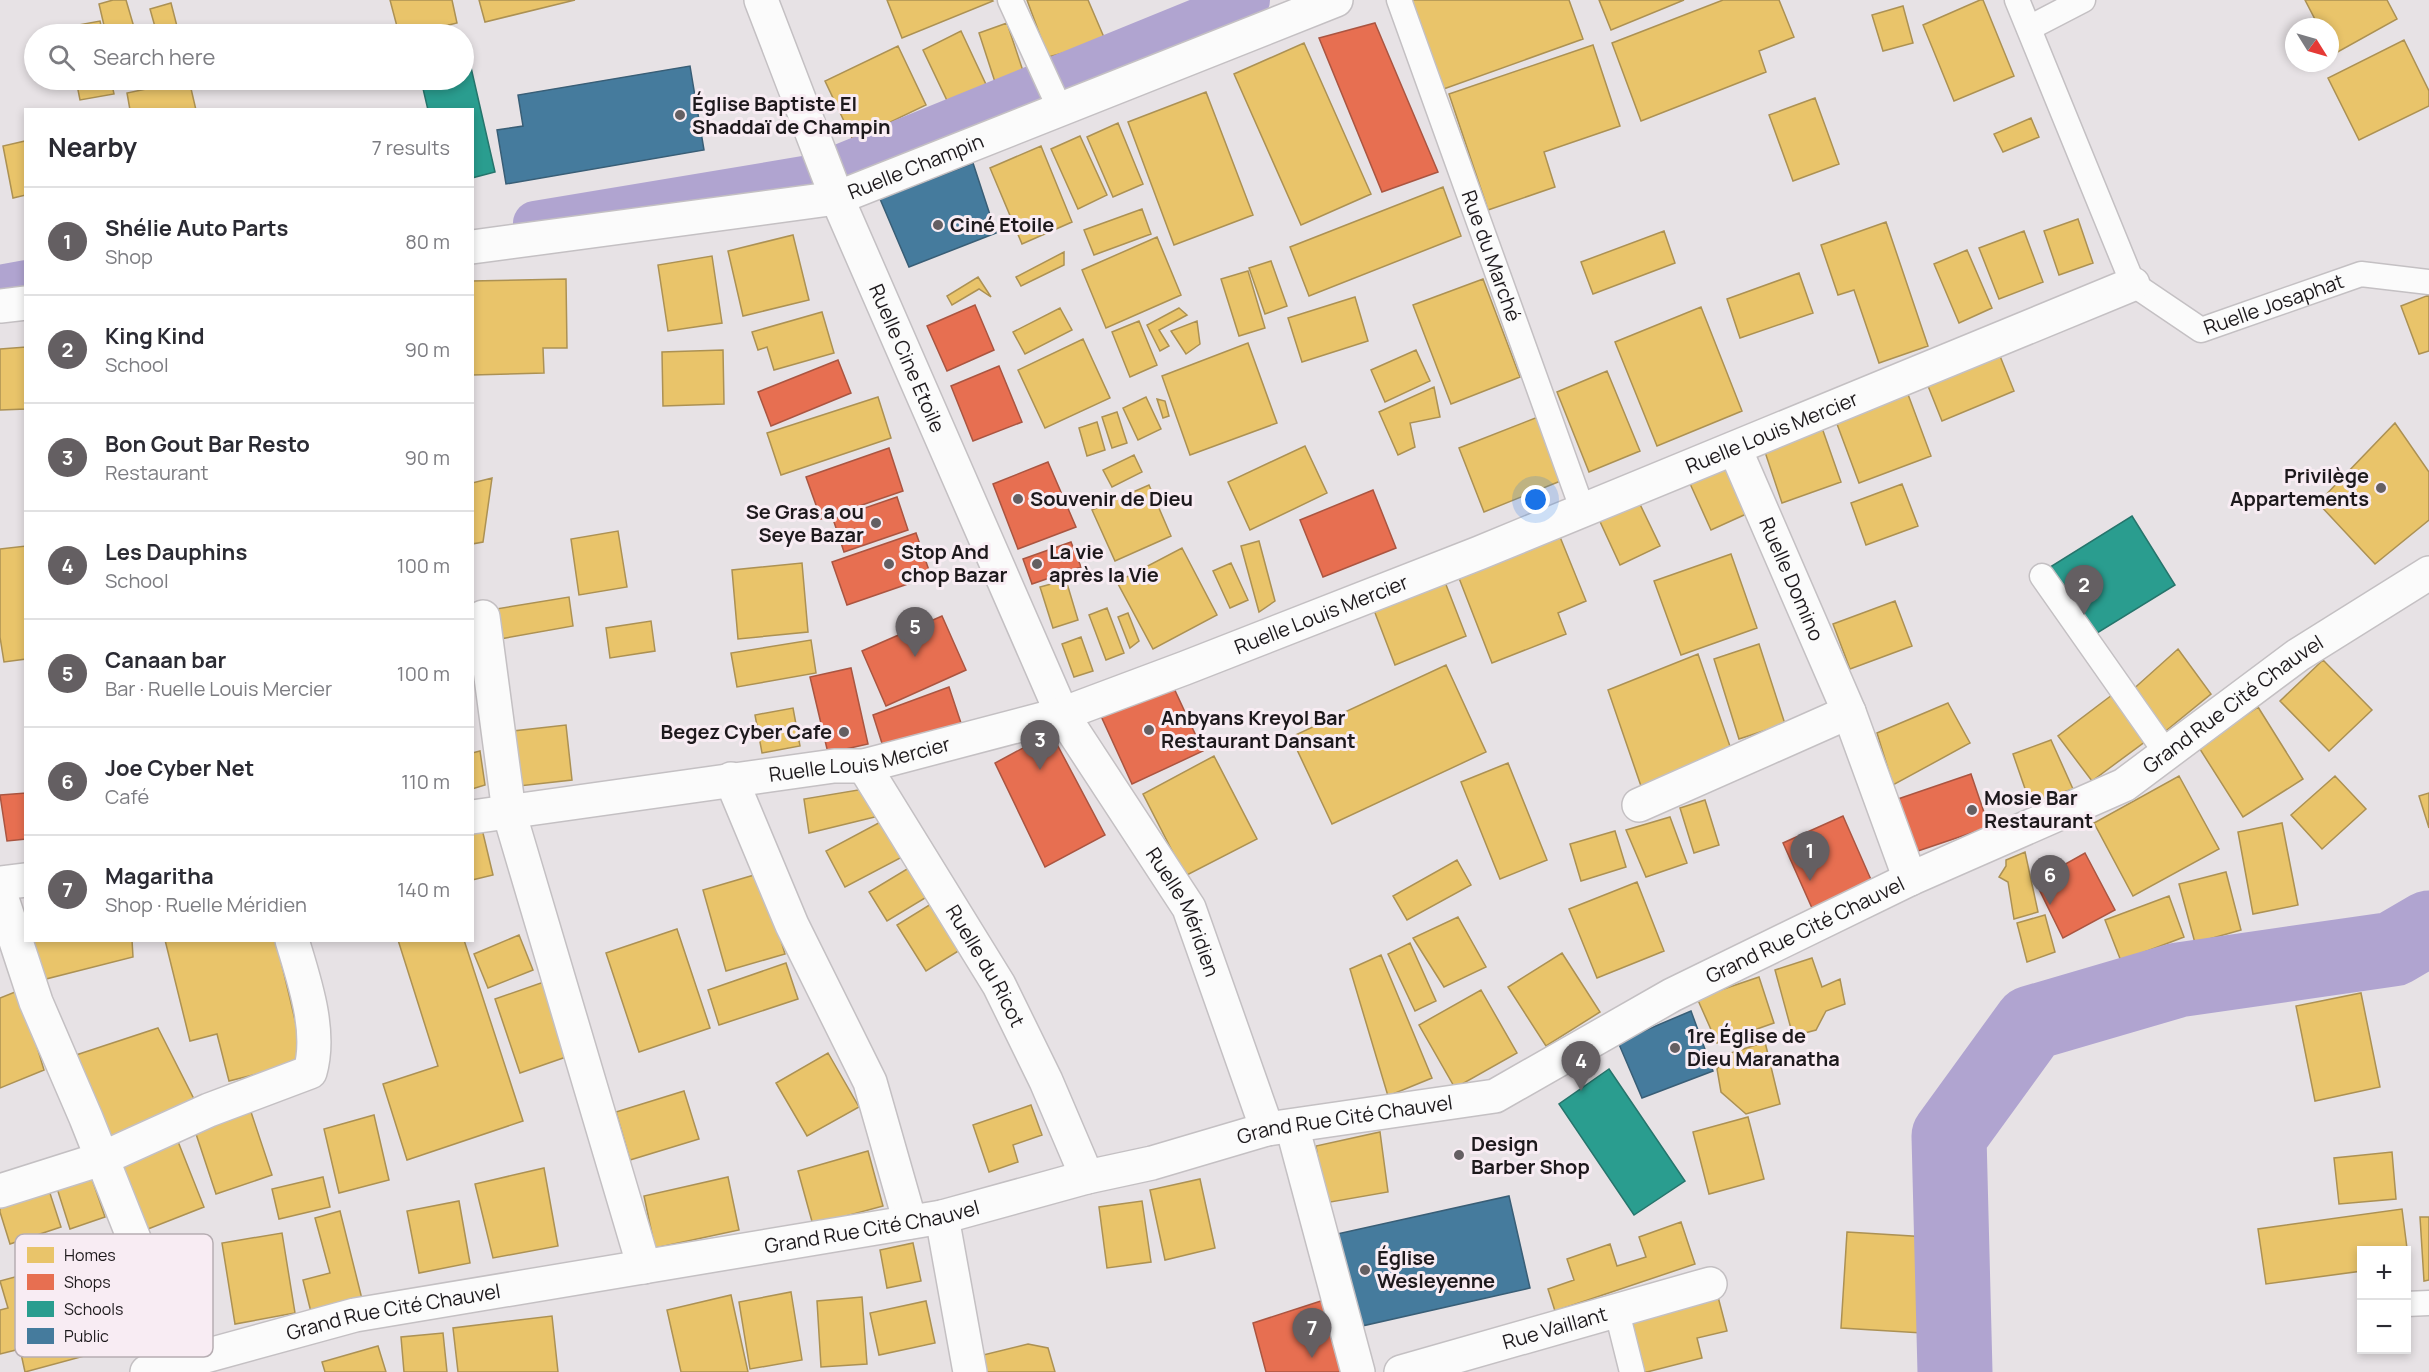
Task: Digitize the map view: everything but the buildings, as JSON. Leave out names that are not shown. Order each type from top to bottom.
[{"type":"street","name":"Ruelle Cine Etoile","points":[[761,0],[837,198],[1062,714]]},
{"type":"street","name":"Ruelle Champin","points":[[474,247],[837,198],[1336,0]]},
{"type":"street","name":"Ruelle Louis Mercier","points":[[474,817],[834,765],[864,766],[1062,714],[1479,554],[2133,284]]},
{"type":"street","points":[[0,306],[24,303]]},
{"type":"street","name":"Ruelle Domino","points":[[1735,449],[1849,712],[1910,879]]},
{"type":"street","name":"Grand Rue Cité Chauvel","points":[[147,1372],[186,1367],[355,1315],[942,1216],[1087,1177],[1152,1163],[1280,1127],[1495,1096],[1672,996],[1910,879],[2124,785],[2298,655],[2429,573]]},
{"type":"street","points":[[483,617],[509,812],[644,1267]]},
{"type":"street","points":[[1639,805],[1849,712]]},
{"type":"street","name":"Ruelle Méridien","points":[[1062,714],[1189,908],[1280,1127],[1358,1372]]},
{"type":"street","name":"Ruelle du Ricot","points":[[864,766],[999,985],[1046,1081],[1087,1177]]},
{"type":"street","points":[[731,779],[792,925],[870,1082],[910,1222]]},
{"type":"street","points":[[0,883],[24,880]]},
{"type":"street","points":[[0,893],[36,1002],[132,1234]]},
{"type":"street","points":[[0,1191],[101,1159],[209,1110],[310,1072],[315,1055],[308,993],[293,942]]},
{"type":"street","points":[[942,1216],[970,1372]]},
{"type":"street","name":"Rue Vaillant","points":[[1401,1372],[1710,1284]]},
{"type":"lane","points":[[1010,0],[1060,109]]},
{"type":"lane","name":"Rue du Marché","points":[[1399,0],[1583,511]]},
{"type":"lane","points":[[2017,0],[2133,284]]},
{"type":"lane","points":[[2028,28],[2083,0]]},
{"type":"lane","name":"Ruelle Josaphat","points":[[2133,284],[2200,330],[2361,274],[2429,282]]},
{"type":"lane","points":[[2042,576],[2167,754]]},
{"type":"lane","points":[[2411,1304],[2429,1303]]},
{"type":"lane","points":[[1617,1312],[1632,1372]]},
{"type":"waterway","points":[[535,223],[816,176],[1248,0]]},
{"type":"waterway","points":[[0,287],[24,282]]},
{"type":"waterway","points":[[1955,1372],[1949,1136],[2031,1023],[2178,980],[2393,949],[2429,928]]},
{"type":"place","name":"Église Baptiste El Shaddaï de Champin","points":[[680,115]]},
{"type":"place","name":"Ciné Etoile","points":[[938,225]]},
{"type":"place","name":"Privilège Appartements","points":[[2381,488]]},
{"type":"place","name":"Souvenir de Dieu","points":[[1018,499]]},
{"type":"place","name":"Se Gras a ou Seye Bazar","points":[[876,523]]},
{"type":"place","name":"Stop And chop Bazar","points":[[889,564]]},
{"type":"place","name":"La vie après la Vie","points":[[1037,564]]},
{"type":"place","name":"King Kind","points":[[2084,615]]},
{"type":"place","name":"Canaan bar","points":[[915,657]]},
{"type":"place","name":"Anbyans Kreyol Bar Restaurant Dansant","points":[[1149,730]]},
{"type":"place","name":"Begez Cyber Cafe","points":[[844,732]]},
{"type":"place","name":"Bon Gout Bar Resto","points":[[1040,770]]},
{"type":"place","name":"Mosie Bar Restaurant","points":[[1972,810]]},
{"type":"place","name":"Shélie Auto Parts","points":[[1810,881]]},
{"type":"place","name":"Joe Cyber Net","points":[[2050,905]]},
{"type":"place","name":"1re Église de Dieu Maranatha","points":[[1675,1048]]},
{"type":"place","name":"Les Dauphins","points":[[1581,1091]]},
{"type":"place","name":"Design Barber Shop","points":[[1459,1155]]},
{"type":"place","name":"Église Wesleyenne","points":[[1365,1270]]},
{"type":"place","name":"Magaritha","points":[[1312,1358]]}]
